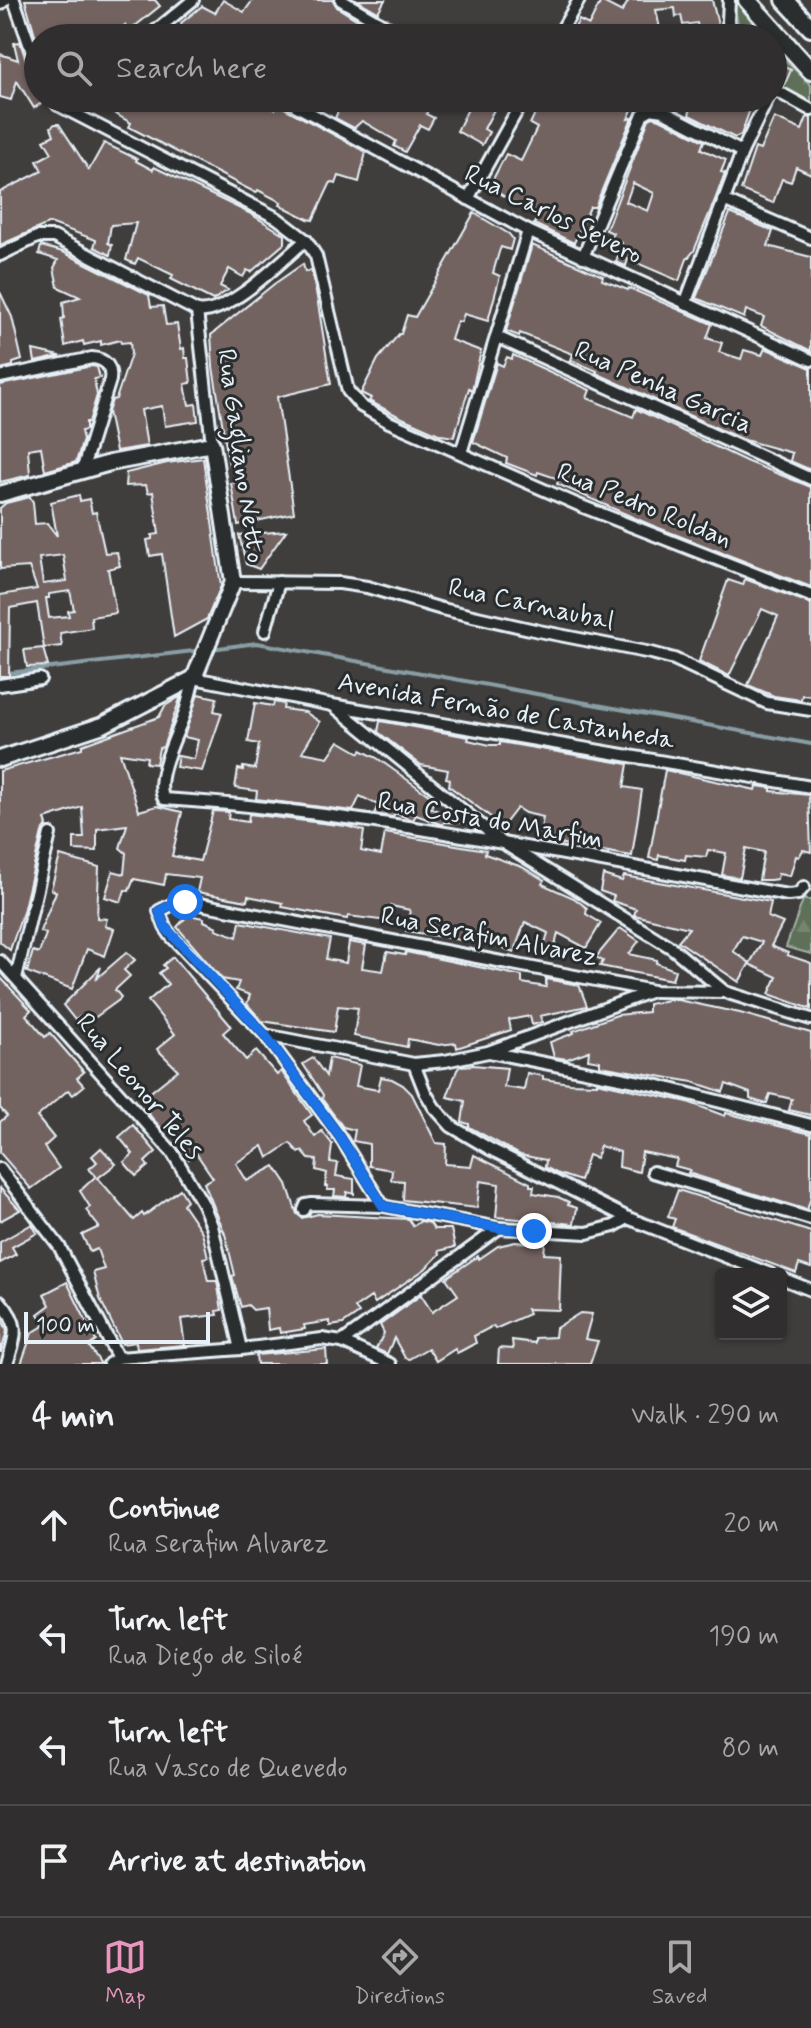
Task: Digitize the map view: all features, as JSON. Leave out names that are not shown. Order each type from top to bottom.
[{"type":"main road","points":[[747,0],[769,24]]},
{"type":"main road","points":[[785,0],[811,28]]},
{"type":"main road","points":[[787,44],[811,71]]},
{"type":"street","points":[[14,0],[24,29]]},
{"type":"street","points":[[164,24],[193,0]]},
{"type":"street","points":[[341,0],[382,24]]},
{"type":"street","points":[[729,0],[729,24]]},
{"type":"street","points":[[564,24],[576,1]]},
{"type":"street","points":[[787,97],[811,110]]},
{"type":"street","points":[[0,255],[37,237],[54,237],[205,313],[219,309],[306,240],[277,218],[75,112]]},
{"type":"street","name":"Rua Carlos Severo","points":[[308,112],[528,231],[811,360]]},
{"type":"street","points":[[468,199],[516,112]]},
{"type":"street","points":[[583,257],[646,112]]},
{"type":"street","points":[[665,112],[742,152]]},
{"type":"street","points":[[685,304],[742,152],[761,112]]},
{"type":"street","points":[[723,200],[811,238]]},
{"type":"street","points":[[461,453],[528,231]]},
{"type":"street","name":"Rua Pedro Roldan","points":[[306,240],[319,267],[348,391],[361,406],[389,422],[595,511],[811,596]]},
{"type":"street","name":"Rua Gagliano Netto","points":[[194,678],[233,582],[212,444],[197,311]]},
{"type":"street","name":"Rua Penha Garcia","points":[[497,337],[811,479]]},
{"type":"street","points":[[0,377],[92,358],[99,358],[108,365],[110,380],[82,471]]},
{"type":"street","points":[[0,494],[82,471],[212,444]]},
{"type":"street","name":"Rua Carnaubal","points":[[233,582],[340,583],[367,587],[442,609],[674,659],[767,703],[811,710]]},
{"type":"street","points":[[265,631],[279,582]]},
{"type":"street","points":[[0,759],[103,725],[194,678]]},
{"type":"street","name":"Avenida Fernão de Castanheda","points":[[194,678],[332,705],[811,787]]},
{"type":"street","name":"Rua Costa do Marfim","points":[[194,678],[164,768],[161,793],[164,799],[292,810],[503,843],[788,895],[798,894],[804,887]]},
{"type":"street","points":[[0,685],[40,679]]},
{"type":"street","points":[[332,705],[503,843],[672,948],[725,992]]},
{"type":"street","points":[[16,978],[50,834]]},
{"type":"street","name":"Rua Serafim Alvarez","points":[[265,1035],[179,945],[165,927],[159,911],[175,903],[200,904],[653,991],[725,992],[811,1019]]},
{"type":"street","name":"Rua Leonor Teles","points":[[0,961],[172,1152],[212,1226],[241,1349]]},
{"type":"street","points":[[265,1035],[414,1064],[488,1052],[653,991]]},
{"type":"street","points":[[265,1035],[340,1137],[383,1206]]},
{"type":"street","points":[[488,1052],[655,1085],[811,1125]]},
{"type":"street","points":[[414,1064],[425,1092],[451,1126],[490,1149],[628,1218],[755,1268]]},
{"type":"street","points":[[0,1169],[59,1246],[113,1361],[322,1339],[342,1342],[390,1364]]},
{"type":"street","points":[[653,1172],[811,1219]]},
{"type":"street","points":[[304,1210],[306,1205],[312,1204],[383,1206],[499,1228],[587,1233],[614,1226],[628,1218]]},
{"type":"street","points":[[342,1342],[499,1228]]},
{"type":"street","points":[[787,1280],[811,1290]]},
{"type":"street","points":[[0,1301],[16,1325],[7,1364]]},
{"type":"green space","points":[[739,3],[753,24],[738,24],[734,5]]},
{"type":"green space","points":[[787,62],[811,85],[811,103],[787,90]]},
{"type":"green space","points":[[803,900],[811,900],[811,954],[786,947]]},
{"type":"building","points":[[25,0],[155,0],[160,6],[138,24],[32,24]]},
{"type":"building","points":[[223,0],[244,12],[253,0],[333,0],[337,7],[364,24],[181,24],[202,6],[215,13]]},
{"type":"building","points":[[357,0],[385,0],[378,12]]},
{"type":"building","points":[[629,0],[712,0],[718,24],[683,24],[681,15],[676,17],[675,8],[656,10],[659,24],[590,24],[601,1],[622,12]]},
{"type":"building","points":[[20,42],[24,54],[24,92],[17,81],[11,100],[0,97],[0,54],[18,60],[14,43]]},
{"type":"building","points":[[112,112],[292,112],[366,152],[359,182],[339,176],[336,184],[331,182],[313,220],[129,127],[131,123]]},
{"type":"building","points":[[338,112],[427,112],[434,118],[428,129],[420,125],[405,152],[394,146],[396,141],[362,121],[354,128],[335,118]]},
{"type":"building","points":[[466,112],[493,112],[484,129],[489,132],[482,145],[457,131]]},
{"type":"building","points":[[536,112],[631,112],[628,119],[632,118],[595,207],[590,207],[574,243],[534,224],[537,217],[489,187],[506,154],[521,161],[537,128],[530,124]]},
{"type":"building","points":[[690,112],[749,112],[741,135],[735,138],[689,115]]},
{"type":"building","points":[[807,117],[811,118],[811,174],[796,167],[791,182],[782,179],[773,203],[741,190],[755,148],[760,150],[774,118],[802,130]]},
{"type":"building","points":[[649,119],[660,119],[704,141],[701,149],[726,160],[721,172],[725,173],[715,200],[679,281],[628,259],[626,266],[616,262],[622,243],[611,238],[613,233],[606,230]],"holes":[[[633,183],[654,193],[648,211],[626,202]]]},
{"type":"building","points":[[59,124],[89,170],[104,143],[153,170],[154,167],[249,213],[285,235],[285,243],[251,272],[247,270],[243,277],[229,269],[220,286],[228,290],[213,300],[138,258],[135,264],[126,260],[136,223],[111,225],[110,255],[94,247],[96,240],[50,223],[0,245],[0,192],[42,171],[37,161],[52,153],[44,140],[54,135],[51,127]]},
{"type":"building","points":[[474,213],[513,239],[510,250],[501,247],[499,252],[493,273],[500,276],[488,321],[464,314],[461,322],[457,321],[451,340],[481,351],[472,390],[469,388],[454,437],[441,435],[400,417],[369,401],[371,398],[361,393],[378,359],[401,334],[407,315],[415,317]]},
{"type":"building","points":[[730,213],[773,231],[768,246],[811,257],[811,351],[761,326],[764,317],[746,310],[744,318],[696,298]]},
{"type":"building","points":[[532,245],[603,276],[602,280],[629,288],[712,324],[707,338],[722,343],[719,352],[741,359],[744,350],[762,355],[765,348],[811,368],[811,470],[790,461],[792,453],[741,439],[596,373],[571,360],[573,354],[520,333],[519,336],[506,331]]},
{"type":"building","points":[[41,246],[63,252],[149,295],[151,307],[163,306],[166,325],[177,324],[181,349],[184,348],[185,358],[188,358],[191,383],[185,384],[189,405],[196,404],[198,421],[165,426],[162,406],[141,410],[147,446],[116,451],[108,412],[112,400],[116,399],[131,354],[130,342],[121,343],[120,340],[101,345],[101,341],[84,345],[83,341],[65,346],[61,319],[64,318],[63,302],[80,297],[58,287],[54,268],[58,260],[39,254]]},
{"type":"building","points":[[303,264],[305,272],[311,270],[331,384],[277,397],[294,513],[238,525],[231,483],[237,482],[234,464],[229,465],[213,367],[211,335]]},
{"type":"building","points":[[0,292],[12,317],[22,360],[0,369]]},
{"type":"building","points":[[33,350],[60,356],[35,362]]},
{"type":"building","points":[[513,355],[590,390],[587,398],[633,417],[636,409],[748,462],[811,487],[811,587],[651,525],[557,484],[559,479],[538,472],[537,475],[506,463],[507,458],[473,442],[497,363],[503,366],[507,357],[512,359]]},
{"type":"building","points":[[97,367],[100,378],[94,379],[97,395],[86,430],[81,431],[83,440],[76,462],[45,471],[41,447],[28,449],[30,475],[0,482],[0,385]]},
{"type":"building","points":[[203,458],[221,586],[207,619],[174,637],[162,554],[150,556],[147,540],[159,534],[153,492],[148,493],[146,485],[125,486],[126,473]]},
{"type":"building","points":[[79,495],[80,501],[89,499],[92,513],[96,512],[105,553],[117,552],[120,566],[108,569],[116,613],[91,617],[92,628],[60,633],[62,646],[44,648],[37,603],[10,608],[9,676],[0,676],[0,595],[37,589],[29,567],[0,569],[0,508],[6,503],[30,497],[35,524],[47,523],[57,536],[51,502]],"holes":[[[63,555],[67,581],[43,584],[39,558]],[[70,591],[74,610],[68,611],[69,616],[49,618],[46,598],[49,594]]]},
{"type":"building","points":[[286,531],[259,569],[246,564],[239,535]]},
{"type":"building","points":[[745,579],[811,604],[811,696],[802,695],[801,700],[774,696],[748,685],[778,616],[762,609],[729,676],[699,661],[728,580],[743,585]]},
{"type":"building","points":[[43,648],[48,666],[27,667],[24,650]]},
{"type":"building","points":[[198,694],[217,698],[214,711],[222,713],[202,771],[176,767],[178,756],[194,759],[198,740],[184,737]]},
{"type":"building","points":[[181,696],[163,747],[159,748],[156,764],[146,763],[147,757],[120,753],[139,811],[157,806],[182,812],[172,856],[200,861],[213,811],[229,812],[228,819],[248,822],[249,814],[346,826],[364,831],[361,851],[381,855],[385,833],[486,850],[485,854],[522,867],[544,880],[542,884],[574,898],[587,908],[586,914],[601,923],[586,948],[558,933],[554,951],[544,947],[548,933],[525,922],[514,952],[497,946],[406,931],[410,910],[391,906],[388,921],[348,916],[347,919],[282,907],[283,903],[248,896],[247,901],[197,892],[200,878],[166,874],[164,885],[134,879],[129,891],[125,890],[121,902],[105,897],[113,871],[124,874],[126,853],[120,848],[127,825],[97,829],[97,851],[74,850],[74,838],[84,838],[82,807],[45,819],[47,825],[42,832],[23,912],[10,950],[0,942],[0,771],[82,748],[82,745],[159,717],[165,706]]},
{"type":"building","points":[[274,702],[284,704],[283,709],[305,712],[320,722],[302,752],[328,757],[339,741],[360,753],[361,750],[430,796],[428,801],[433,803],[431,808],[466,823],[444,822],[443,825],[416,815],[413,820],[395,813],[393,817],[374,814],[378,805],[360,796],[353,811],[256,799],[257,791],[235,788],[238,769],[255,769],[259,744],[248,742],[255,703],[273,706]]},
{"type":"building","points":[[380,721],[469,737],[468,740],[490,745],[500,745],[500,742],[628,764],[624,787],[642,790],[632,856],[539,840],[543,817],[517,808],[503,826],[449,786],[450,779],[446,778],[448,770],[421,765],[378,732]]},
{"type":"building","points":[[665,770],[756,790],[757,786],[771,788],[771,791],[809,795],[811,852],[803,850],[799,857],[796,856],[790,876],[778,874],[777,879],[770,880],[759,880],[764,852],[746,848],[740,878],[722,875],[726,853],[708,850],[706,857],[686,855],[685,860],[659,855],[658,860],[649,858]]},
{"type":"building","points":[[60,856],[99,867],[97,918],[107,919],[105,926],[114,929],[105,956],[87,949],[72,989],[27,972],[33,951],[39,953],[46,934],[40,931],[56,892],[51,889]]},
{"type":"building","points":[[603,875],[622,881],[624,876],[771,902],[768,917],[783,923],[771,946],[811,963],[811,1009],[769,994],[777,977],[749,964],[739,982],[678,941],[689,928],[634,915],[636,909],[612,901],[614,896],[600,891]],"holes":[[[742,936],[762,942],[750,963],[733,951]]]},
{"type":"building","points":[[188,915],[204,918],[216,929],[237,937],[240,922],[330,939],[326,959],[346,963],[349,942],[366,945],[362,968],[383,971],[387,952],[405,955],[406,952],[522,976],[522,983],[546,987],[546,979],[579,985],[587,1006],[540,1016],[542,1022],[532,1025],[530,1016],[509,1020],[511,1030],[457,1048],[456,1043],[439,1045],[408,1039],[407,1047],[354,1036],[358,1008],[338,1006],[334,1032],[262,1021],[247,1004],[250,995],[236,990],[239,982],[222,979],[177,927]]},
{"type":"building","points":[[620,928],[639,941],[629,954],[657,960],[656,963],[675,970],[672,980],[600,966],[603,961],[596,957]]},
{"type":"building","points":[[127,952],[135,960],[124,970],[130,976],[115,990],[121,997],[119,1000],[86,1024],[80,1017],[75,1020],[63,1005],[101,967],[97,978]]},
{"type":"building","points":[[173,957],[231,1026],[223,1033],[246,1060],[256,1051],[277,1075],[281,1071],[312,1115],[304,1121],[315,1137],[322,1131],[332,1144],[330,1162],[338,1163],[336,1176],[354,1179],[354,1194],[347,1192],[346,1197],[334,1196],[335,1190],[327,1190],[328,1186],[325,1186],[327,1173],[316,1170],[317,1160],[309,1159],[302,1151],[299,1153],[290,1143],[268,1158],[263,1146],[236,1163],[247,1181],[275,1166],[287,1184],[297,1214],[302,1218],[318,1214],[409,1219],[413,1226],[421,1221],[430,1223],[434,1229],[451,1229],[455,1247],[439,1251],[440,1254],[425,1269],[375,1303],[371,1297],[355,1308],[359,1313],[343,1324],[330,1326],[330,1321],[280,1333],[279,1328],[268,1330],[266,1308],[253,1310],[248,1305],[241,1307],[225,1234],[204,1183],[213,1178],[196,1153],[189,1159],[182,1150],[190,1144],[172,1122],[163,1130],[151,1117],[142,1099],[178,1070],[157,1049],[175,1034],[148,1001],[168,984],[159,973]]},
{"type":"building","points":[[0,977],[31,1010],[26,1015],[45,1037],[50,1033],[84,1072],[77,1078],[84,1086],[73,1095],[68,1090],[37,1117],[54,1138],[44,1147],[59,1168],[31,1189],[0,1153],[0,1122],[7,1116],[0,1108]]},
{"type":"building","points":[[673,999],[740,1013],[811,1033],[811,1115],[789,1110],[792,1099],[770,1094],[767,1103],[763,1103],[750,1099],[750,1093],[726,1084],[723,1092],[693,1082],[600,1066],[600,1061],[588,1059],[589,1051],[567,1059],[554,1057],[550,1042],[617,1015],[648,1012],[648,1004]]},
{"type":"building","points":[[313,1058],[326,1076],[329,1058],[360,1065],[356,1086],[378,1090],[381,1077],[403,1085],[412,1094],[436,1143],[446,1144],[445,1164],[471,1166],[474,1155],[530,1183],[534,1186],[533,1193],[569,1202],[568,1205],[577,1208],[574,1224],[496,1217],[499,1184],[480,1181],[477,1208],[403,1200],[404,1181],[391,1180],[392,1170],[369,1166],[369,1144],[353,1141],[355,1130],[343,1127],[322,1099],[323,1095],[303,1064]]},
{"type":"building","points":[[460,1066],[507,1068],[504,1087],[524,1090],[527,1073],[570,1083],[597,1082],[688,1102],[725,1116],[726,1113],[811,1134],[811,1197],[807,1210],[688,1173],[690,1170],[675,1166],[677,1159],[642,1152],[639,1172],[619,1167],[620,1152],[600,1146],[596,1158],[588,1155],[580,1181],[556,1173],[545,1167],[546,1160],[520,1155],[462,1122],[465,1101],[447,1097]]},
{"type":"building","points":[[133,1125],[156,1152],[145,1162],[148,1166],[136,1176],[124,1162],[133,1154],[119,1137]]},
{"type":"building","points":[[101,1148],[116,1164],[98,1178],[134,1220],[180,1189],[187,1200],[183,1204],[202,1232],[208,1257],[203,1258],[208,1281],[217,1281],[222,1310],[217,1311],[218,1315],[181,1319],[185,1345],[137,1349],[136,1342],[122,1344],[100,1299],[93,1272],[104,1269],[97,1249],[90,1252],[82,1235],[99,1227],[86,1210],[90,1207],[80,1191],[96,1176],[89,1169],[97,1162],[92,1156]]},
{"type":"building","points":[[0,1188],[20,1210],[0,1221]]},
{"type":"building","points":[[678,1190],[811,1232],[811,1268],[799,1264],[796,1273],[672,1227],[675,1219],[668,1217]]},
{"type":"building","points":[[32,1224],[37,1233],[12,1247],[16,1254],[0,1263],[0,1242]]},
{"type":"building","points":[[515,1242],[545,1243],[544,1254],[561,1255],[559,1310],[527,1309],[529,1314],[495,1329],[493,1326],[474,1336],[476,1343],[457,1353],[455,1349],[436,1361],[428,1348],[409,1359],[405,1358],[394,1338],[387,1354],[376,1349],[384,1333],[380,1325],[421,1295],[432,1312],[458,1295],[446,1278],[478,1256],[479,1259],[498,1246]]},
{"type":"building","points":[[67,1282],[96,1341],[89,1346],[101,1364],[21,1364],[32,1333],[45,1325],[38,1314],[50,1305],[44,1294]]},
{"type":"building","points":[[580,1313],[592,1314],[585,1339],[598,1341],[590,1364],[498,1364],[499,1348],[513,1349],[512,1340],[535,1343],[535,1338],[555,1337],[556,1328]]},
{"type":"building","points":[[0,1314],[7,1331],[1,1352],[0,1352]]},
{"type":"building","points":[[326,1349],[327,1364],[257,1364],[256,1355]]},
{"type":"waterway","points":[[211,649],[257,643],[811,744]]},
{"type":"waterway","points":[[0,674],[202,650]]},
{"type":"route","points":[[185,902],[165,906],[159,911],[165,927],[265,1035],[340,1137],[383,1206],[499,1228],[534,1231]]}]
